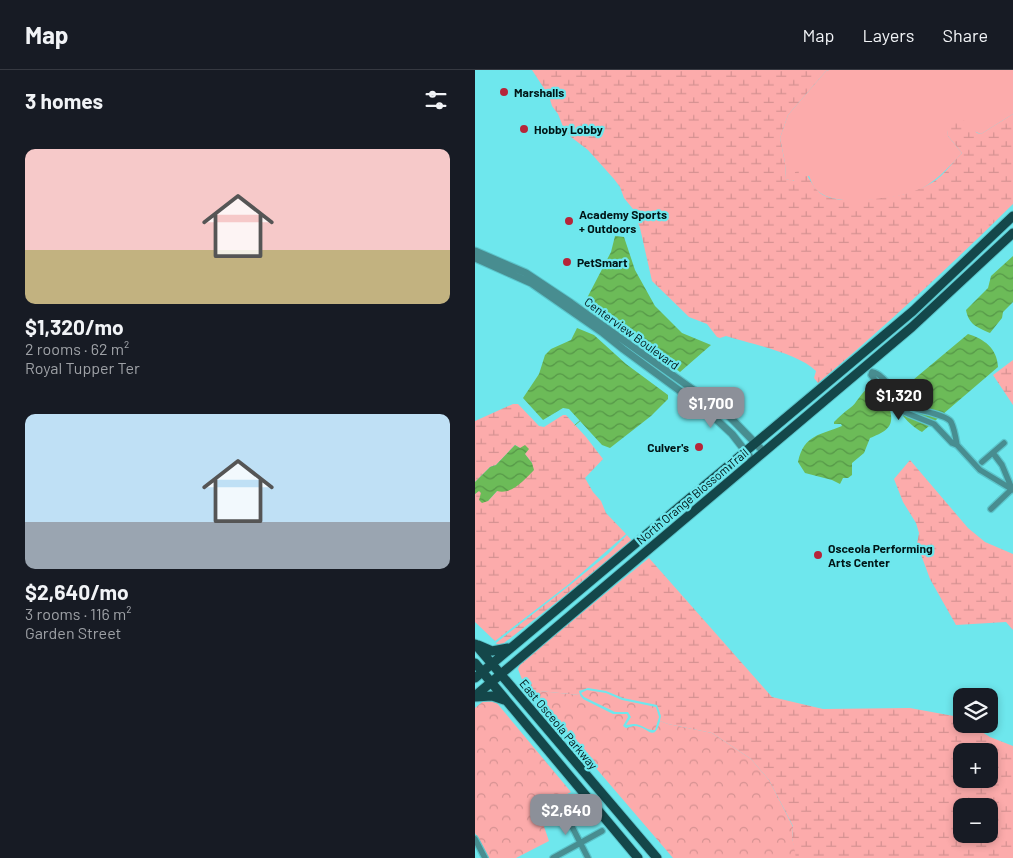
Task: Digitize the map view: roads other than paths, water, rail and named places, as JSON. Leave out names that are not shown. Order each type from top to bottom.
[{"type":"main road","name":"North Orange Blossom Trail","points":[[479,675],[875,342],[950,277],[1013,216]]},
{"type":"main road","points":[[1004,243],[1013,229]]},
{"type":"main road","name":"North Orange Blossom Trail","points":[[475,697],[912,327],[1013,234]]},
{"type":"main road","points":[[870,363],[869,353],[875,342]]},
{"type":"main road","points":[[475,643],[492,651],[511,648]]},
{"type":"main road","name":"East Osceola Parkway","points":[[475,643],[657,858]]},
{"type":"main road","name":"East Osceola Parkway","points":[[475,663],[479,675],[491,682],[638,858]]},
{"type":"main road","points":[[475,697],[492,696],[509,703]]},
{"type":"street","name":"Centerview Boulevard","points":[[475,251],[525,276],[623,349],[690,393],[726,413],[764,452]]},
{"type":"street","name":"Centerview Boulevard","points":[[475,258],[525,276]]},
{"type":"street","points":[[957,445],[951,443],[932,422],[899,409],[871,375],[872,372],[878,374],[907,406],[934,415],[944,416],[951,423],[957,445],[980,470],[1012,490]]},
{"type":"street","name":"Centerview Boulevard","points":[[690,393],[725,427],[753,461]]},
{"type":"street","points":[[932,422],[931,419],[934,415]]},
{"type":"street","points":[[942,433],[947,433],[952,428]]},
{"type":"street","points":[[982,462],[1004,443]]},
{"type":"street","points":[[993,453],[1002,465],[1012,490]]},
{"type":"street","points":[[991,509],[1012,490]]},
{"type":"street","points":[[561,805],[588,858]]},
{"type":"street","points":[[553,858],[602,831]]},
{"type":"street","points":[[475,839],[485,858]]},
{"type":"water","points":[[615,236],[624,237],[635,270],[655,306],[682,333],[711,345],[680,372],[586,302],[611,252]]},
{"type":"water","points":[[1013,256],[1013,302],[1003,312],[1002,318],[990,333],[971,322],[966,310],[988,288],[991,276]]},
{"type":"water","points":[[577,328],[594,335],[626,364],[668,395],[668,399],[651,416],[610,448],[602,445],[569,409],[563,408],[543,420],[523,398],[539,374],[545,355],[551,349],[571,340]]},
{"type":"water","points":[[968,334],[989,345],[995,355],[998,367],[922,432],[912,425],[900,412],[895,395]]},
{"type":"water","points":[[867,389],[875,391],[879,397],[879,402],[890,410],[890,425],[880,434],[870,438],[864,453],[852,463],[852,475],[848,478],[843,478],[840,484],[805,473],[798,462],[804,446],[814,437],[842,426],[841,424],[834,424],[834,422]]},
{"type":"water","points":[[515,445],[520,448],[525,445],[529,449],[525,454],[532,463],[534,470],[513,489],[502,492],[497,491],[488,501],[482,503],[479,500],[481,493],[479,491],[475,494],[475,482],[490,467],[496,465]]},
{"type":"waterway","points":[[575,425],[581,420]]},
{"type":"place","name":"Marshalls","points":[[504,92]]},
{"type":"place","name":"Hobby Lobby","points":[[524,129]]},
{"type":"place","name":"Academy Sports + Outdoors","points":[[569,221]]},
{"type":"place","name":"PetSmart","points":[[567,262]]},
{"type":"place","name":"Culver's","points":[[699,447]]},
{"type":"place","name":"Osceola Performing Arts Center","points":[[818,555]]}]
